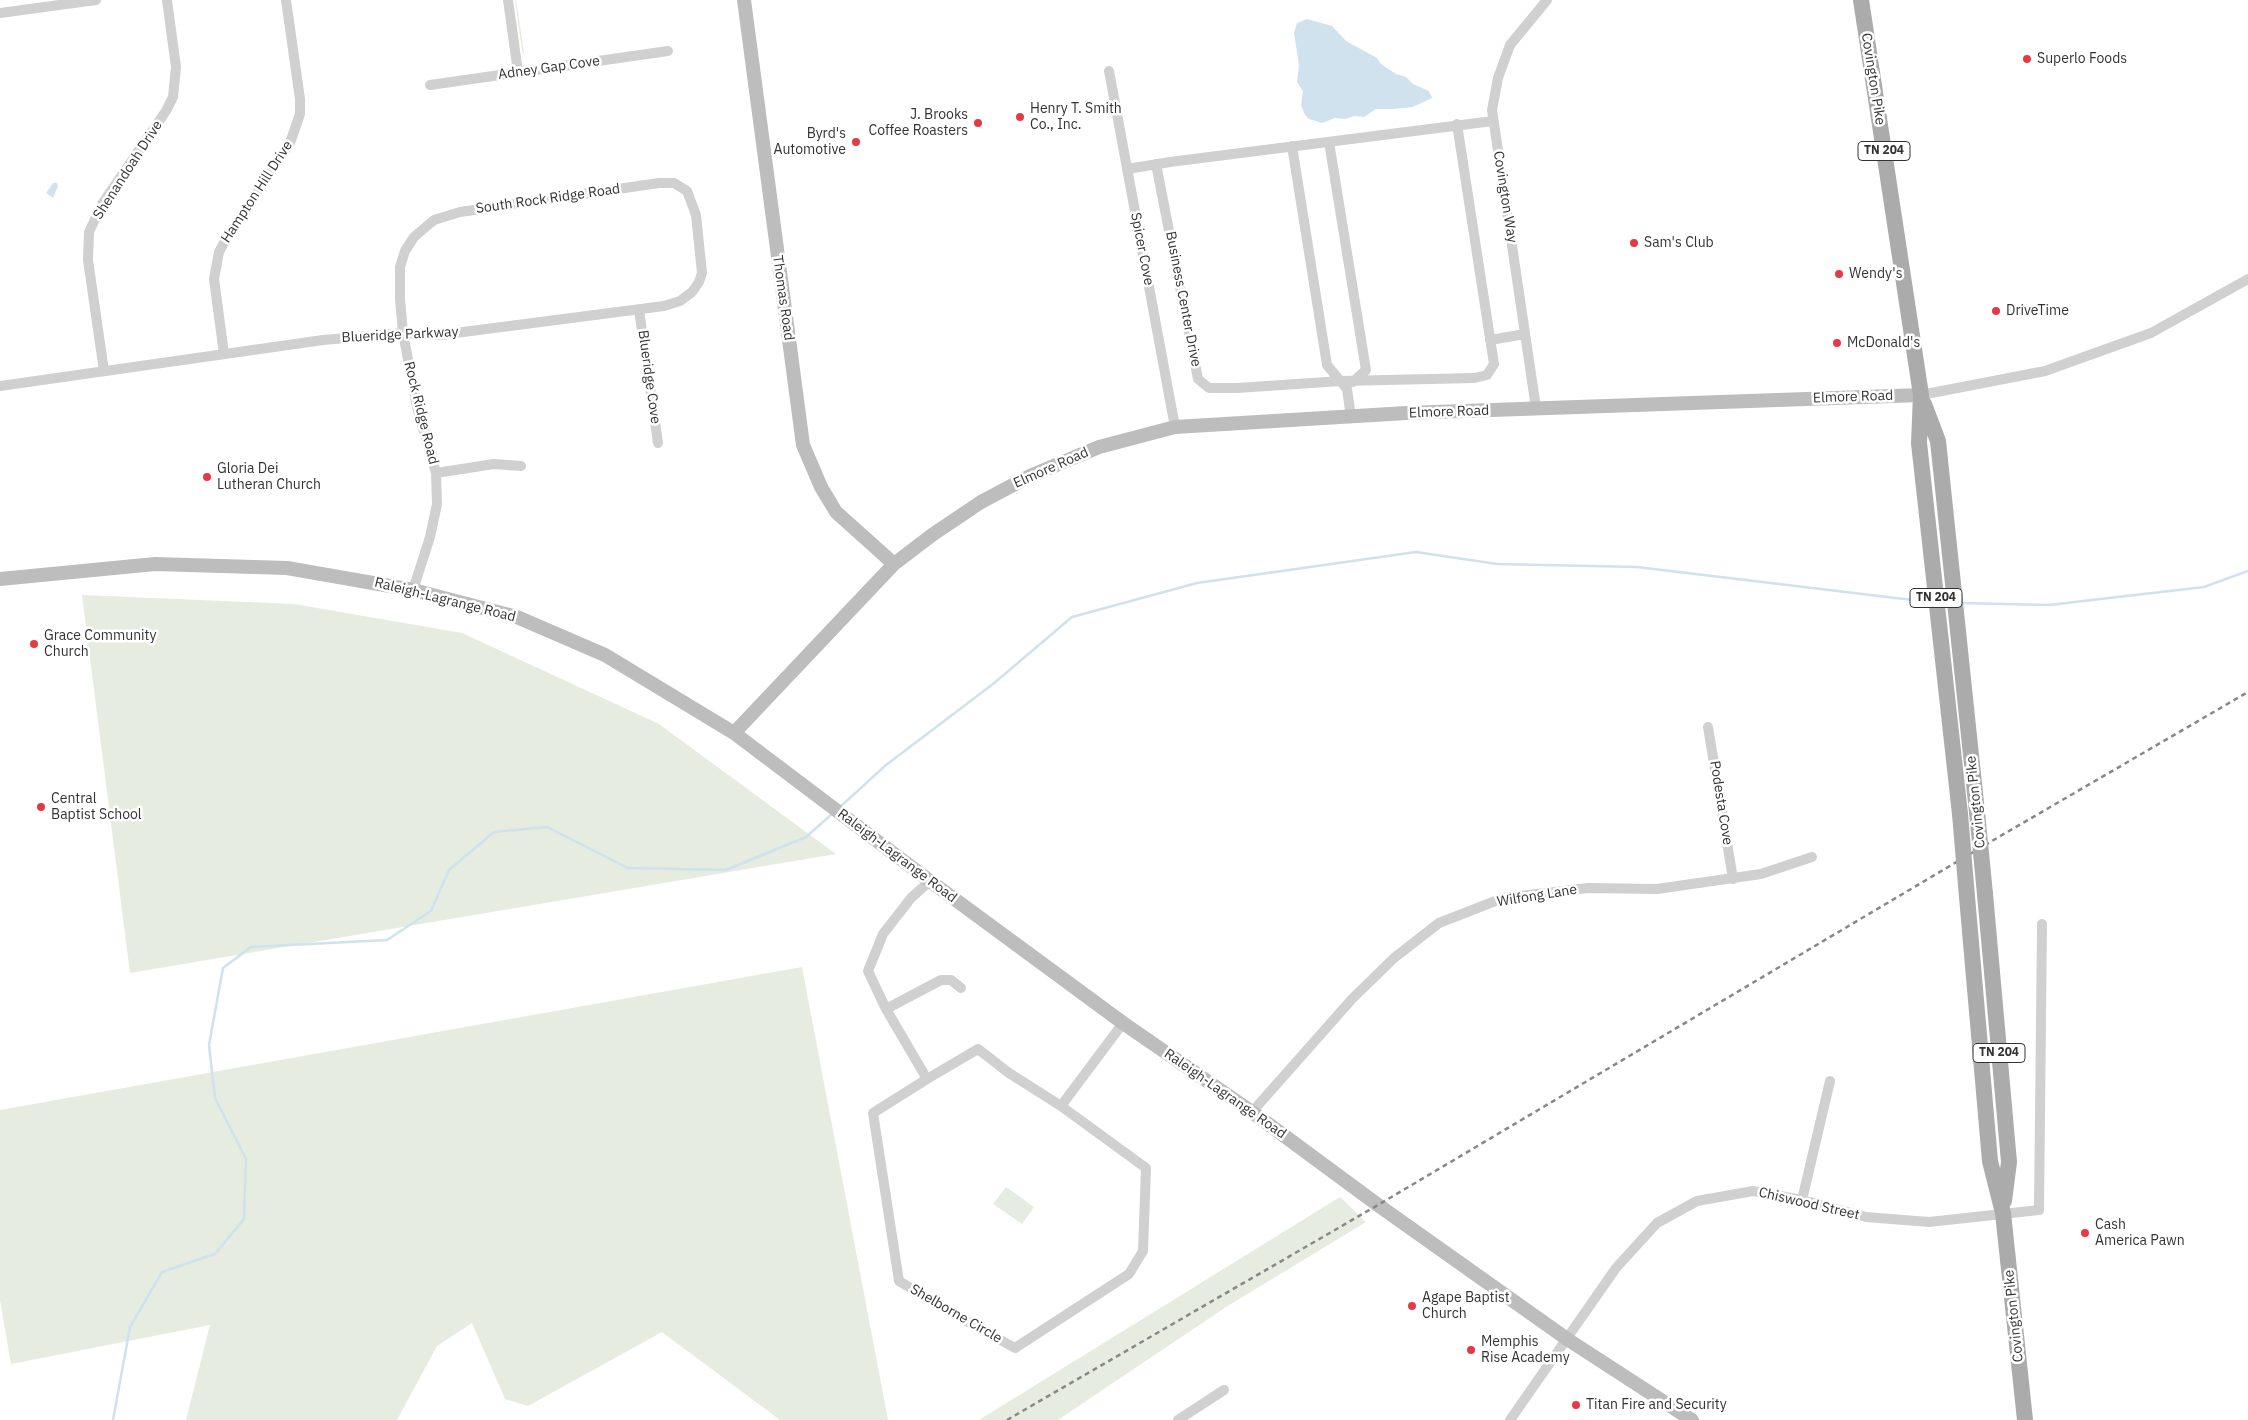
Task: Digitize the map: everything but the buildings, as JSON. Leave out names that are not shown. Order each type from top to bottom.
[{"type":"main road","name":"Thomas Road","points":[[744,0],[803,445],[821,487],[836,512],[894,564]]},
{"type":"main road","name":"Covington Pike","points":[[1861,0],[1921,395],[1919,443],[1960,814],[1990,1161],[2003,1213],[2025,1420]]},
{"type":"main road","name":"Elmore Road","points":[[734,733],[894,564],[981,502],[1030,476],[1099,447],[1175,427],[1536,408],[1921,395]]},
{"type":"main road","name":"Covington Pike","points":[[1921,395],[1938,442],[1977,812],[2009,1162],[2003,1213]]},
{"type":"main road","name":"Raleigh-Lagrange Road","points":[[0,579],[155,564],[287,568],[413,590],[517,617],[605,655],[734,733],[930,881],[1123,1023],[1252,1112],[1567,1340],[1692,1420]]},
{"type":"street","points":[[0,14],[96,0]]},
{"type":"street","name":"Shenandoah Drive","points":[[104,371],[88,260],[89,232],[102,204],[166,111],[173,97],[176,67],[167,0]]},
{"type":"street","name":"Hampton Hill Drive","points":[[224,354],[214,279],[219,252],[290,143],[300,114],[300,98],[286,0]]},
{"type":"street","points":[[508,0],[518,72]]},
{"type":"street","name":"Covington Way","points":[[1536,408],[1492,110],[1498,78],[1510,46],[1547,0]]},
{"type":"street","name":"Adney Gap Cove","points":[[430,85],[668,51]]},
{"type":"street","name":"Spicer Cove","points":[[1109,71],[1175,427]]},
{"type":"street","points":[[1127,169],[1456,124],[1493,121]]},
{"type":"street","points":[[1456,124],[1490,340],[1525,334]]},
{"type":"street","points":[[1329,142],[1366,370],[1348,384]]},
{"type":"street","points":[[1292,146],[1327,365],[1348,384],[1351,417]]},
{"type":"street","name":"Business Center Drive","points":[[1156,164],[1198,379],[1209,388],[1474,378],[1487,375],[1494,364],[1490,340]]},
{"type":"street","name":"South Rock Ridge Road","points":[[414,237],[434,220],[460,212],[659,183],[674,183],[687,191]]},
{"type":"street","name":"Blueridge Parkway","points":[[0,386],[323,340],[403,333],[440,336],[639,310],[680,301],[692,292],[699,282],[702,264],[696,215],[693,202],[687,191]]},
{"type":"street","name":"Rock Ridge Road","points":[[413,590],[430,537],[436,504],[436,474],[417,407],[403,333],[400,299],[400,266],[405,251],[414,237]]},
{"type":"street","name":"Elmore Road","points":[[1921,395],[2045,371],[2063,365],[2151,333],[2248,279]]},
{"type":"street","name":"Blueridge Cove","points":[[639,310],[658,443]]},
{"type":"street","points":[[436,474],[494,464],[521,466]]},
{"type":"street","name":"Podesta Cove","points":[[1708,727],[1733,879]]},
{"type":"street","name":"Wilfong Lane","points":[[1252,1112],[1352,999],[1394,958],[1439,923],[1503,898],[1588,888],[1657,890],[1761,874],[1812,857]]},
{"type":"street","points":[[927,1079],[886,1009],[868,971],[883,934],[901,909],[930,881]]},
{"type":"street","name":"Chiswood Street","points":[[1510,1420],[1616,1268],[1657,1223],[1697,1201],[1753,1191],[1802,1200],[1866,1217],[1929,1222],[2039,1210],[2042,924]]},
{"type":"street","points":[[886,1009],[940,980],[951,980],[962,988]]},
{"type":"street","points":[[1061,1106],[1123,1023]]},
{"type":"street","name":"Shelborne Circle","points":[[978,1049],[1146,1168],[1143,1251],[1129,1274],[1015,1348],[899,1281],[873,1113],[927,1079],[978,1049]]},
{"type":"street","points":[[1802,1200],[1830,1081]]},
{"type":"street","points":[[1178,1420],[1224,1390]]},
{"type":"shaded area","points":[[516,0],[525,58],[522,50]]},
{"type":"shaded area","points":[[82,595],[294,604],[462,633],[659,724],[836,854],[130,973]]},
{"type":"shaded area","points":[[802,967],[888,1420],[780,1420],[662,1332],[528,1406],[505,1399],[472,1323],[437,1346],[397,1420],[186,1420],[210,1325],[11,1364],[0,1300],[0,1110]]},
{"type":"shaded area","points":[[1006,1187],[1034,1207],[1022,1224],[993,1204]]},
{"type":"shaded area","points":[[1340,1197],[1366,1222],[1226,1307],[1058,1420],[979,1420]]},
{"type":"water","points":[[1307,19],[1332,26],[1346,41],[1377,58],[1381,64],[1396,74],[1406,77],[1413,84],[1429,91],[1432,98],[1413,107],[1376,109],[1364,117],[1335,118],[1322,123],[1309,119],[1301,105],[1303,91],[1297,82],[1299,65],[1294,33],[1297,23]]},
{"type":"water","points":[[53,183],[57,183],[58,186],[53,198],[46,193]]},
{"type":"waterway","points":[[840,807],[886,765],[993,684],[1072,617],[1197,583],[1416,552],[1497,564],[1637,567],[1929,602]]},
{"type":"waterway","points":[[1960,603],[2049,605],[2204,587],[2248,571]]},
{"type":"waterway","points":[[113,1420],[130,1327],[162,1272],[215,1254],[244,1219],[246,1159],[215,1098],[209,1045],[223,968],[251,947],[387,940],[431,911],[449,870],[494,832],[547,827],[628,868],[726,870],[806,837],[832,814]]},
{"type":"railway","points":[[1007,1420],[1378,1205],[1997,838],[2248,692]]},
{"type":"place","name":"Superlo Foods","points":[[2027,59]]},
{"type":"place","name":"Henry T. Smith Co., Inc.","points":[[1020,117]]},
{"type":"place","name":"J. Brooks Coffee Roasters","points":[[978,123]]},
{"type":"place","name":"Byrd's Automotive","points":[[856,142]]},
{"type":"place","name":"Sam's Club","points":[[1634,243]]},
{"type":"place","name":"Wendy's","points":[[1839,274]]},
{"type":"place","name":"DriveTime","points":[[1996,311]]},
{"type":"place","name":"McDonald's","points":[[1837,343]]},
{"type":"place","name":"Gloria Dei Lutheran Church","points":[[207,477]]},
{"type":"place","name":"Grace Community Church","points":[[34,644]]},
{"type":"place","name":"Central Baptist School","points":[[41,807]]},
{"type":"place","name":"Cash America Pawn","points":[[2085,1233]]},
{"type":"place","name":"Agape Baptist Church","points":[[1412,1306]]},
{"type":"place","name":"Memphis Rise Academy","points":[[1471,1350]]},
{"type":"place","name":"Titan Fire and Security","points":[[1576,1405]]}]
